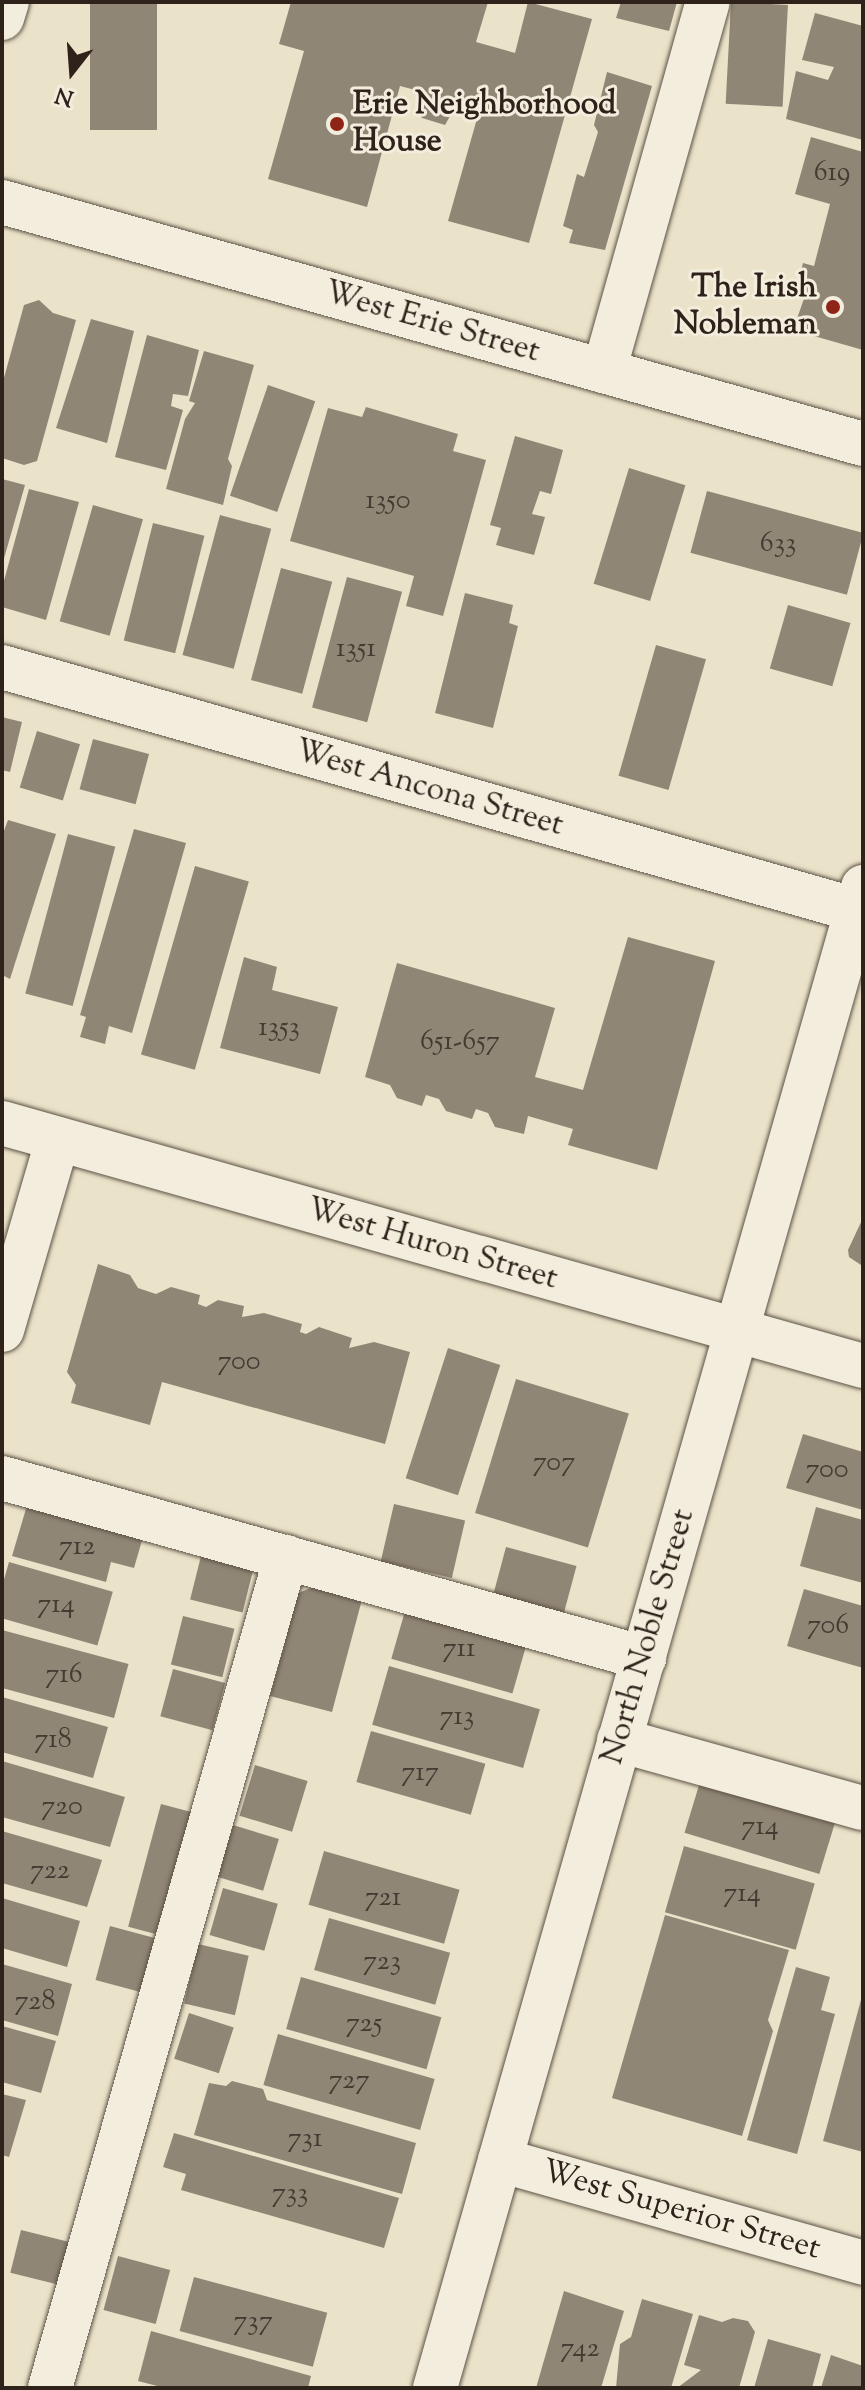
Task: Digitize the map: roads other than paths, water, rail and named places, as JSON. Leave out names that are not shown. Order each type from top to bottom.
[{"type":"street","points":[[2,18],[7,2]]},
{"type":"street","points":[[604,371],[708,2]]},
{"type":"street","name":"West Erie Street","points":[[2,202],[863,444]]},
{"type":"street","name":"West Ancona Street","points":[[2,667],[861,903]]},
{"type":"street","name":"North Noble Street","points":[[435,2388],[861,903]]},
{"type":"street","name":"West Huron Street","points":[[2,1123],[863,1366]]},
{"type":"street","points":[[2,1330],[58,1139]]},
{"type":"street","points":[[2,1478],[644,1658]]},
{"type":"street","points":[[50,2388],[286,1557]]},
{"type":"street","points":[[619,1740],[863,1808]]},
{"type":"street","name":"West Superior Street","points":[[500,2160],[863,2263]]},
{"type":"place","name":"Erie Neighborhood House","points":[[337,124]]},
{"type":"place","name":"The Irish Nobleman","points":[[833,307]]}]
